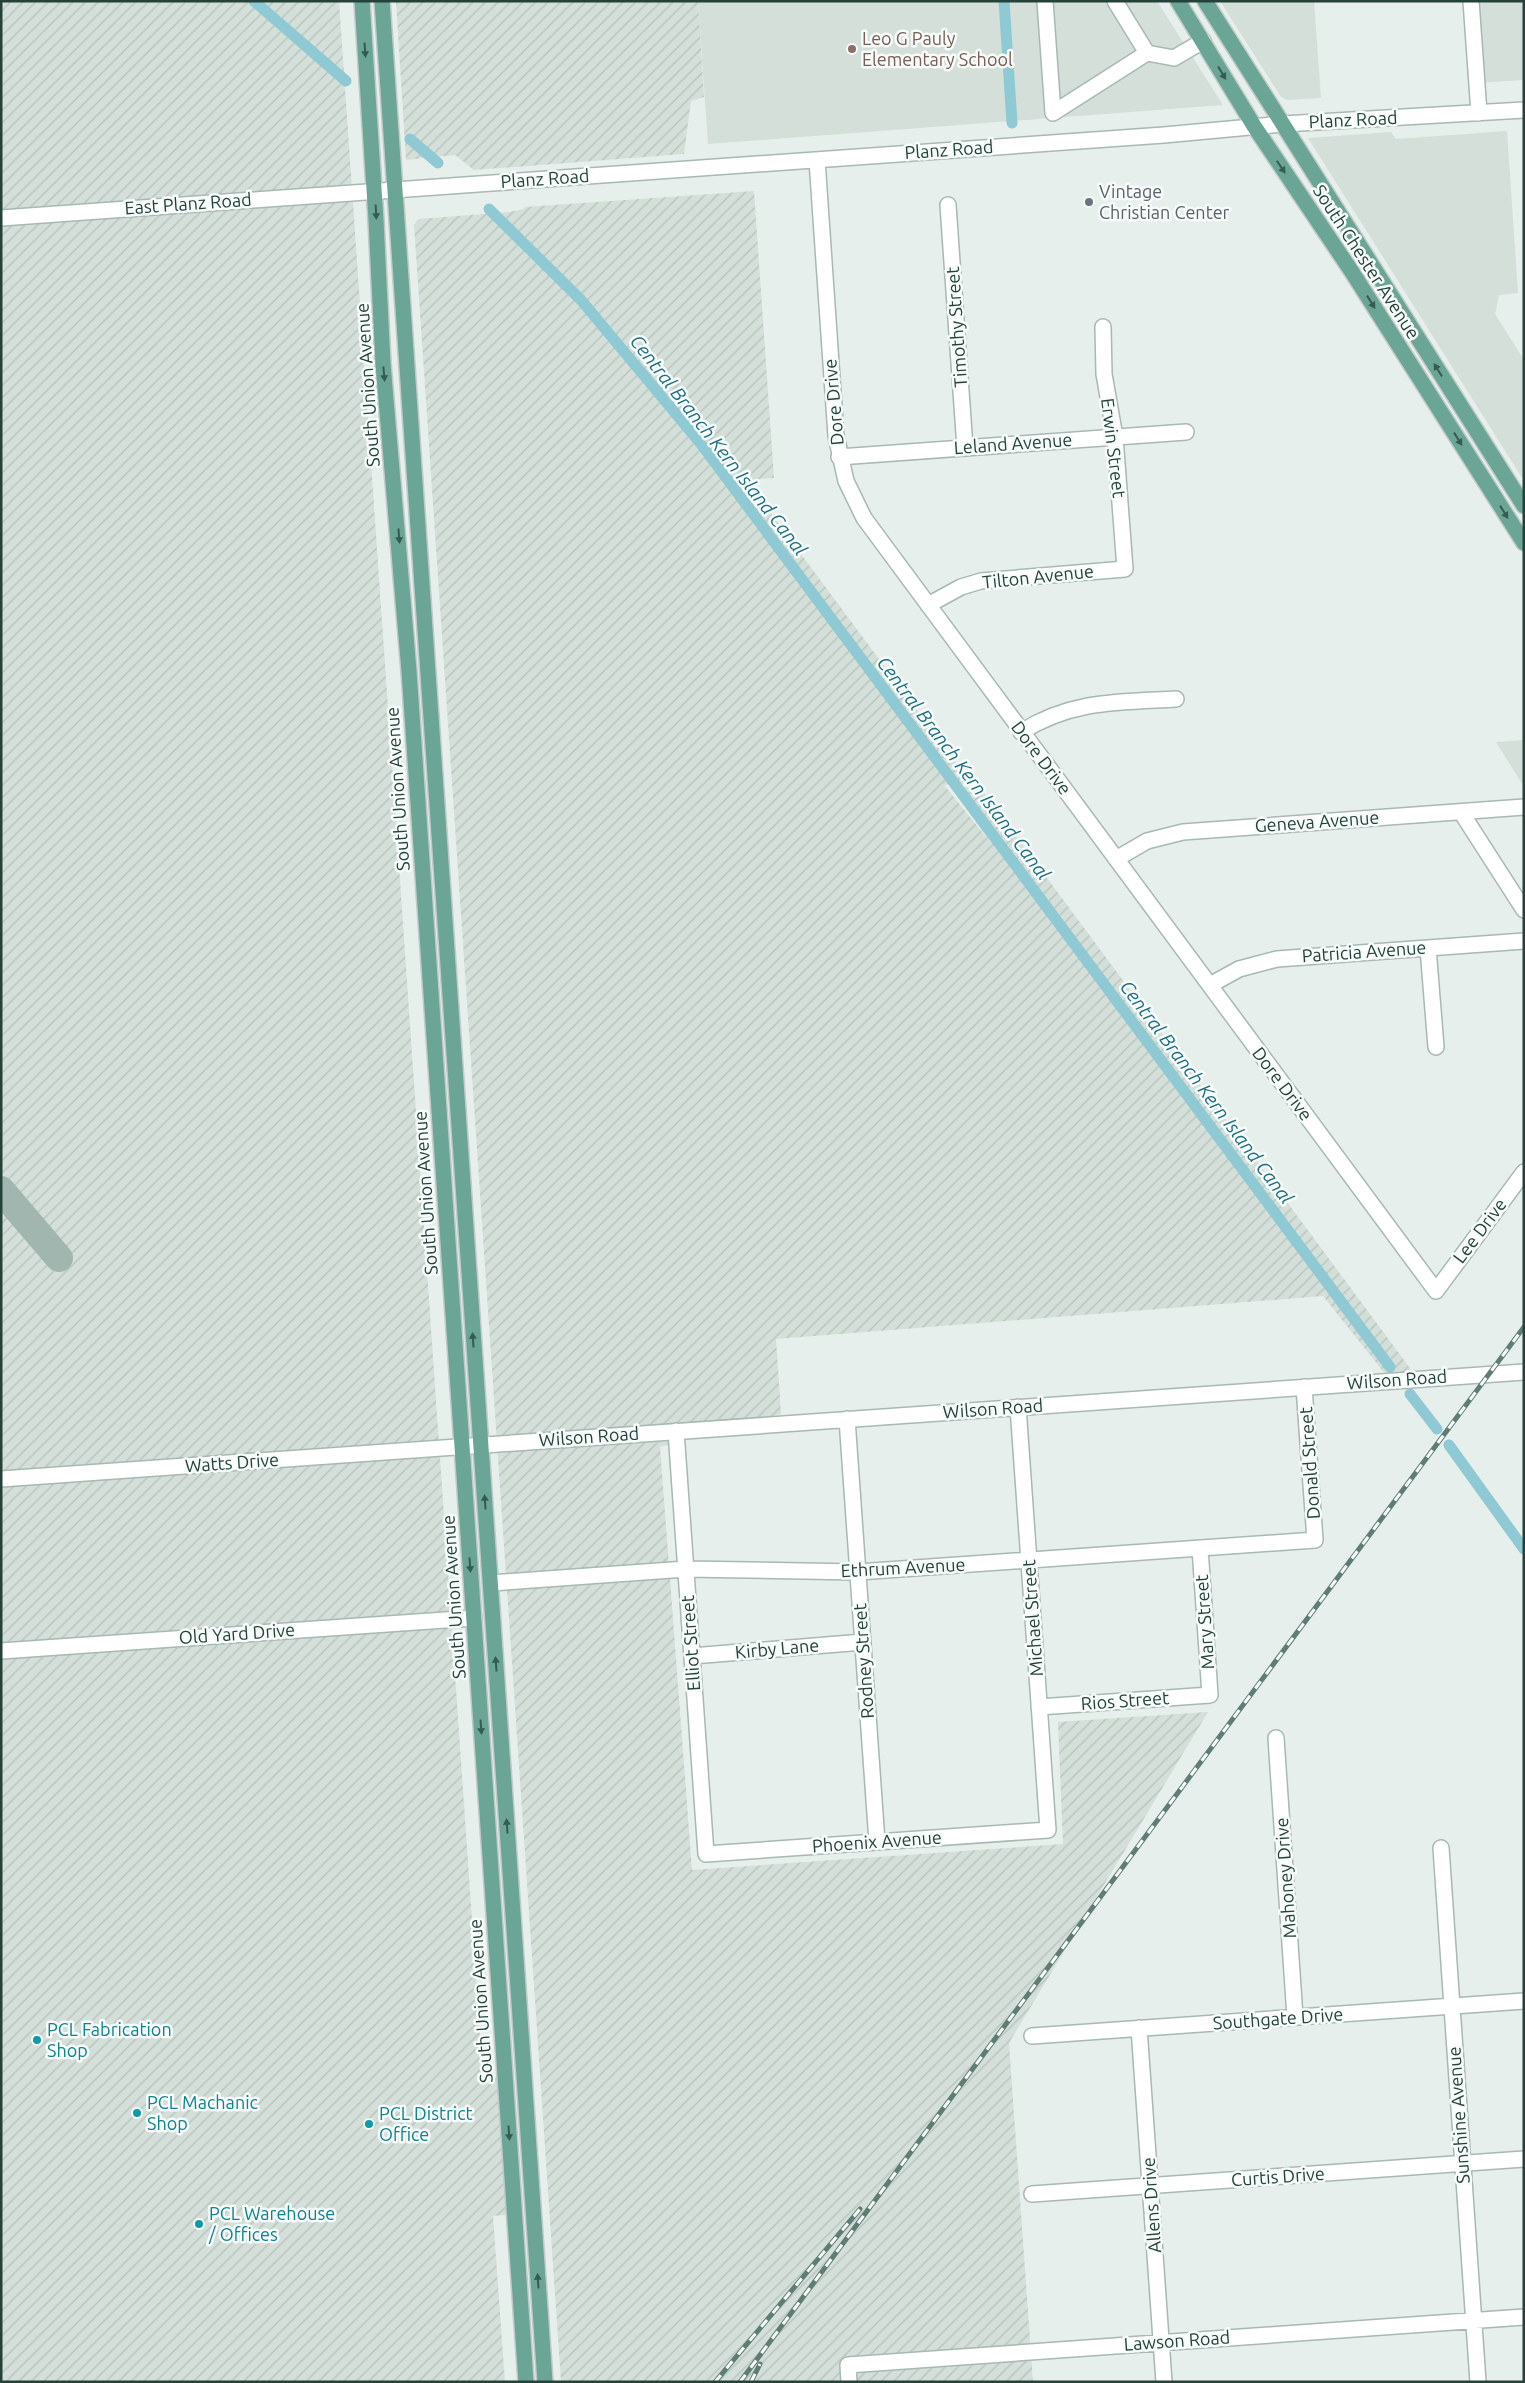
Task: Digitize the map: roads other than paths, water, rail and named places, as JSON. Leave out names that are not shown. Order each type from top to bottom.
[{"type":"main road","name":"South Union Avenue","points":[[362,1],[375,191],[383,364],[409,671],[526,2382]]},
{"type":"main road","name":"South Union Avenue","points":[[382,1],[545,2381]]},
{"type":"main road","name":"South Chester Avenue","points":[[1178,1],[1254,126],[1352,272],[1524,543]]},
{"type":"main road","name":"South Chester Avenue","points":[[1205,1],[1524,506]]},
{"type":"main road","points":[[397,513],[417,512]]},
{"type":"main road","points":[[409,671],[418,686],[424,753],[435,778]]},
{"type":"main road","points":[[419,820],[427,823],[429,829],[434,904],[444,913]]},
{"type":"main road","points":[[440,1125],[459,1124]]},
{"type":"main road","points":[[489,1835],[496,1841],[499,1849],[506,1928],[514,1939]]},
{"type":"main road","points":[[496,1947],[506,1953],[511,2021],[520,2032]]},
{"type":"main road","points":[[504,2055],[515,2087],[518,2118],[528,2127]]},
{"type":"main road","points":[[510,2156],[519,2167],[523,2178],[528,2246],[530,2253],[536,2254]]},
{"type":"main road","points":[[518,2275],[528,2298],[534,2358],[545,2381]]},
{"type":"street","points":[[1045,1],[1053,113],[1148,52]]},
{"type":"street","points":[[1115,1],[1148,52],[1174,58],[1203,41]]},
{"type":"street","points":[[1471,1],[1479,113]]},
{"type":"street","name":"Planz Road","points":[[375,191],[1164,135],[1282,124],[1524,110]]},
{"type":"street","name":"Dore Drive","points":[[817,160],[839,457],[846,481],[864,518],[1436,1291]]},
{"type":"street","name":"East Planz Road","points":[[1,218],[375,191]]},
{"type":"street","name":"Timothy Street","points":[[948,205],[965,448]]},
{"type":"street","name":"Erwin Street","points":[[1103,327],[1104,374],[1115,437],[1125,569]]},
{"type":"street","name":"Leland Avenue","points":[[839,457],[1186,432]]},
{"type":"street","name":"Tilton Avenue","points":[[928,606],[962,587],[981,581],[1125,569]]},
{"type":"street","points":[[1021,732],[1048,716],[1077,707],[1176,699]]},
{"type":"street","name":"Geneva Avenue","points":[[1116,859],[1147,841],[1183,832],[1524,807]]},
{"type":"street","points":[[1462,812],[1524,910]]},
{"type":"street","name":"Patricia Avenue","points":[[1210,986],[1239,969],[1277,958],[1524,941]]},
{"type":"street","points":[[1428,948],[1436,1047]]},
{"type":"street","name":"Lee Drive","points":[[1436,1291],[1524,1172]]},
{"type":"street","name":"Wilson Road","points":[[462,1446],[1524,1372]]},
{"type":"street","name":"Donald Street","points":[[1304,1386],[1315,1540]]},
{"type":"street","name":"Michael Street","points":[[1018,1407],[1048,1830]]},
{"type":"street","name":"Rodney Street","points":[[847,1419],[877,1842]]},
{"type":"street","name":"Elliot Street","points":[[676,1431],[706,1854]]},
{"type":"street","name":"Watts Drive","points":[[1,1479],[462,1446]]},
{"type":"street","name":"Ethrum Avenue","points":[[490,1583],[686,1569],[858,1572],[1315,1540]]},
{"type":"street","name":"Mary Street","points":[[1200,1548],[1210,1695]]},
{"type":"street","name":"Old Yard Drive","points":[[1,1651],[474,1618]]},
{"type":"street","name":"Kirby Lane","points":[[692,1656],[863,1642]]},
{"type":"street","name":"Rios Street","points":[[1039,1708],[1210,1695]]},
{"type":"street","name":"Mahoney Drive","points":[[1276,1738],[1295,2017]]},
{"type":"street","name":"Phoenix Avenue","points":[[706,1854],[1048,1830]]},
{"type":"street","name":"Sunshine Avenue","points":[[1441,1848],[1478,2382]]},
{"type":"street","name":"Southgate Drive","points":[[1032,2036],[1524,2001]]},
{"type":"street","name":"Allens Drive","points":[[1139,2028],[1164,2382]]},
{"type":"street","name":"Curtis Drive","points":[[1032,2194],[1524,2159]]},
{"type":"street","name":"Lawson Road","points":[[849,2382],[848,2365],[1524,2317]]},
{"type":"waterway","name":"Central Branch Kern Island Canal","points":[[254,1],[346,81]]},
{"type":"waterway","points":[[1004,1],[1012,123]]},
{"type":"waterway","name":"Central Branch Kern Island Canal","points":[[410,139],[438,163]]},
{"type":"waterway","name":"Central Branch Kern Island Canal","points":[[489,209],[581,300],[701,444],[1390,1367]]},
{"type":"waterway","name":"Central Branch Kern Island Canal","points":[[1410,1394],[1437,1429]]},
{"type":"waterway","name":"Central Branch Kern Island Canal","points":[[1449,1445],[1524,1549]]},
{"type":"railway","points":[[740,2382],[1524,1327]]},
{"type":"railway","points":[[715,2382],[860,2209]]},
{"type":"railway","points":[[751,2382],[760,2364]]},
{"type":"place","name":"Leo G Pauly Elementary School","points":[[852,49]]},
{"type":"place","name":"Vintage Christian Center","points":[[1089,202]]},
{"type":"place","name":"PCL Fabrication Shop","points":[[37,2040]]},
{"type":"place","name":"PCL Machanic Shop","points":[[137,2113]]},
{"type":"place","name":"PCL District Office","points":[[369,2124]]},
{"type":"place","name":"PCL Warehouse / Offices","points":[[199,2224]]}]
